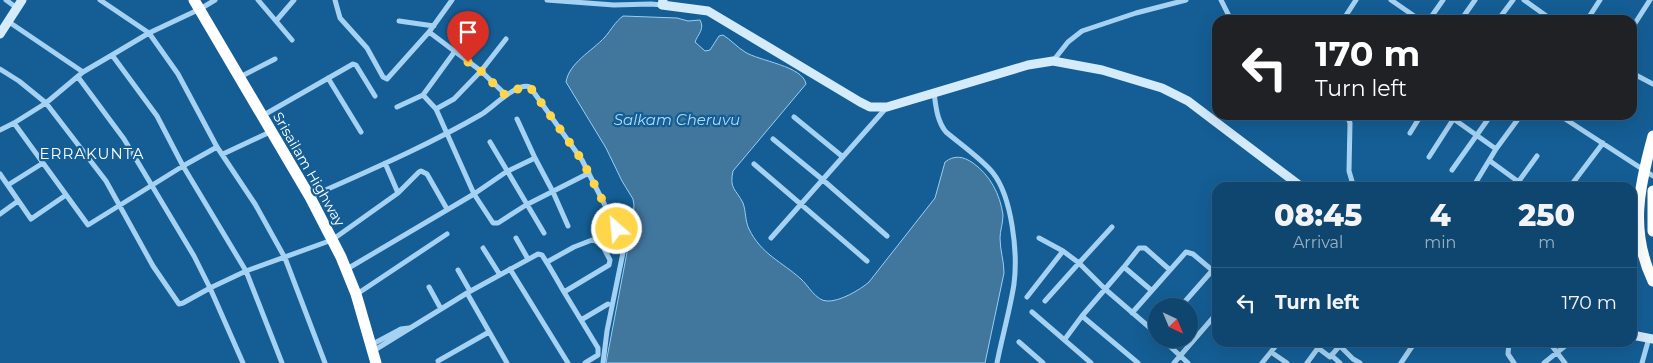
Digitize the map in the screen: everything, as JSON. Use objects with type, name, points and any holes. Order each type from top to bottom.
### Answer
[{"type":"highway","name":"Srisailam Highway","points":[[197,4],[270,132],[310,197],[347,269],[376,363]]},
{"type":"highway","points":[[1653,136],[1638,226],[1638,254],[1653,281]]},
{"type":"highway","points":[[1653,191],[1653,231]]},
{"type":"street","points":[[6,0],[17,8]]},
{"type":"street","points":[[0,34],[22,0]]},
{"type":"street","points":[[100,0],[149,33],[178,74],[218,147],[255,204],[285,258],[326,363]]},
{"type":"street","points":[[2,127],[14,123],[46,104],[83,72],[197,4],[215,0]]},
{"type":"street","points":[[258,0],[292,40]]},
{"type":"street","points":[[276,21],[294,0]]},
{"type":"street","points":[[335,0],[340,18],[367,48],[385,78],[390,77],[429,32],[452,0]]},
{"type":"street","points":[[547,0],[650,2],[708,11],[870,107],[887,107],[1028,65],[1053,61],[1102,70],[1162,88],[1188,102],[1212,120]]},
{"type":"street","points":[[1053,61],[1068,42],[1082,31],[1136,13],[1186,0]]},
{"type":"street","points":[[1221,0],[1228,15]]},
{"type":"street","points":[[1346,15],[1356,0]]},
{"type":"street","points":[[1391,0],[1412,15]]},
{"type":"street","points":[[1433,15],[1443,0]]},
{"type":"street","points":[[1464,15],[1475,0]]},
{"type":"street","points":[[1502,15],[1512,0]]},
{"type":"street","points":[[1524,0],[1545,15]]},
{"type":"street","points":[[1590,15],[1600,0]]},
{"type":"street","points":[[1637,21],[1652,0]]},
{"type":"street","points":[[399,21],[434,26]]},
{"type":"street","points":[[397,108],[423,95],[477,21]]},
{"type":"street","points":[[9,22],[83,72]]},
{"type":"street","points":[[429,32],[454,53],[481,71],[506,96]]},
{"type":"street","points":[[436,109],[454,99],[481,71],[506,39]]},
{"type":"street","points":[[112,55],[156,116],[183,166],[246,271],[282,363]]},
{"type":"street","points":[[240,77],[275,59]]},
{"type":"street","points":[[262,116],[351,64],[356,65],[375,96]]},
{"type":"street","points":[[0,69],[19,81],[46,104],[106,181],[153,266],[178,302],[183,303],[246,271],[332,240],[398,193],[415,174],[421,171],[428,177],[447,210]]},
{"type":"street","points":[[1637,76],[1653,84]]},
{"type":"street","points":[[78,77],[124,139],[194,256],[243,363]]},
{"type":"street","points":[[328,78],[361,132]]},
{"type":"street","points":[[310,197],[447,134],[485,112],[523,86],[530,87],[582,160],[617,229]]},
{"type":"street","points":[[934,93],[938,118],[942,127],[992,172],[1004,195],[1011,217],[1014,283],[997,363]]},
{"type":"street","points":[[423,95],[436,109],[474,194],[491,221],[495,223],[589,174]]},
{"type":"street","points":[[771,238],[887,107]]},
{"type":"street","points":[[794,117],[843,157]]},
{"type":"street","points":[[517,119],[568,226]]},
{"type":"street","points":[[1212,120],[1295,182]]},
{"type":"street","points":[[1349,120],[1349,170],[1352,182]]},
{"type":"street","points":[[1410,133],[1418,120]]},
{"type":"street","points":[[1429,157],[1453,120]]},
{"type":"street","points":[[1458,120],[1496,149]]},
{"type":"street","points":[[1452,170],[1487,120]]},
{"type":"street","points":[[1476,182],[1496,149],[1517,120]]},
{"type":"street","points":[[1566,120],[1648,173]]},
{"type":"street","points":[[14,123],[88,225],[183,166],[218,147]]},
{"type":"street","points":[[223,154],[270,132]]},
{"type":"street","points":[[773,139],[887,236]]},
{"type":"street","points":[[490,142],[544,234]]},
{"type":"street","points":[[1574,182],[1602,144]]},
{"type":"street","points":[[1490,161],[1518,182],[1537,156]]},
{"type":"street","points":[[347,269],[474,194],[506,172],[535,158]]},
{"type":"street","points":[[8,185],[43,163]]},
{"type":"street","points":[[385,163],[398,193]]},
{"type":"street","points":[[754,164],[867,261]]},
{"type":"street","points":[[0,174],[29,218],[33,219],[66,195]]},
{"type":"street","points":[[0,214],[18,201]]},
{"type":"street","points":[[1045,301],[1112,227]]},
{"type":"street","points":[[603,363],[607,331],[628,233]]},
{"type":"street","points":[[356,294],[447,234]]},
{"type":"street","points":[[516,238],[528,259]]},
{"type":"street","points":[[1039,238],[1063,251],[1079,263],[1105,289],[1148,326]]},
{"type":"street","points":[[547,262],[574,247],[592,240],[600,243],[608,255],[609,265],[564,292]]},
{"type":"street","points":[[1065,339],[1139,248],[1143,247],[1170,270]]},
{"type":"street","points":[[483,248],[500,275]]},
{"type":"street","points":[[1028,297],[1063,251]]},
{"type":"street","points":[[1132,313],[1186,252],[1193,254],[1212,270],[1188,298]]},
{"type":"street","points":[[372,348],[403,334],[409,328],[469,292],[540,254],[547,262],[599,352],[598,355],[585,363]]},
{"type":"street","points":[[1124,267],[1151,290]]},
{"type":"street","points":[[510,269],[568,363]]},
{"type":"street","points":[[458,270],[507,363]]},
{"type":"street","points":[[429,288],[441,309]]},
{"type":"street","points":[[581,320],[608,304]]},
{"type":"street","points":[[1032,312],[1090,362]]},
{"type":"street","points":[[1082,316],[1138,363]]},
{"type":"street","points":[[1174,363],[1212,319]]},
{"type":"street","points":[[438,361],[489,332]]},
{"type":"street","points":[[1637,336],[1651,339],[1642,363]]},
{"type":"street","points":[[1019,342],[1043,363]]},
{"type":"street","points":[[1262,363],[1275,347]]},
{"type":"street","points":[[1331,356],[1338,347]]},
{"type":"street","points":[[1343,347],[1353,359],[1360,363]]},
{"type":"street","points":[[1401,363],[1412,347]]},
{"type":"street","points":[[1509,347],[1508,354],[1514,363]]},
{"type":"street","points":[[1553,347],[1565,363]]},
{"type":"street","points":[[1544,363],[1564,347]]},
{"type":"street","points":[[1172,348],[1188,363]]},
{"type":"street","points":[[1307,363],[1318,348],[1328,357],[1331,356],[1340,363]]},
{"type":"street","points":[[1272,352],[1287,363]]},
{"type":"water","name":"Salkam Cheruvu","points":[[623,16],[677,18],[688,21],[700,20],[701,29],[695,42],[705,51],[710,50],[719,36],[723,35],[745,52],[789,68],[803,78],[806,84],[733,171],[732,182],[743,203],[747,223],[754,238],[772,257],[801,279],[816,296],[823,300],[832,301],[843,298],[869,282],[935,198],[945,162],[955,157],[962,158],[979,168],[993,186],[1003,215],[1000,238],[1004,273],[985,363],[606,363],[632,226],[634,205],[633,199],[606,148],[566,82],[576,63],[605,37],[615,23]]},
{"type":"district","name":"ERRAKUNTA","points":[[92,154]]},
{"type":"route","points":[[468,62],[481,71],[506,96],[523,86],[530,87],[586,166],[617,229]]}]
